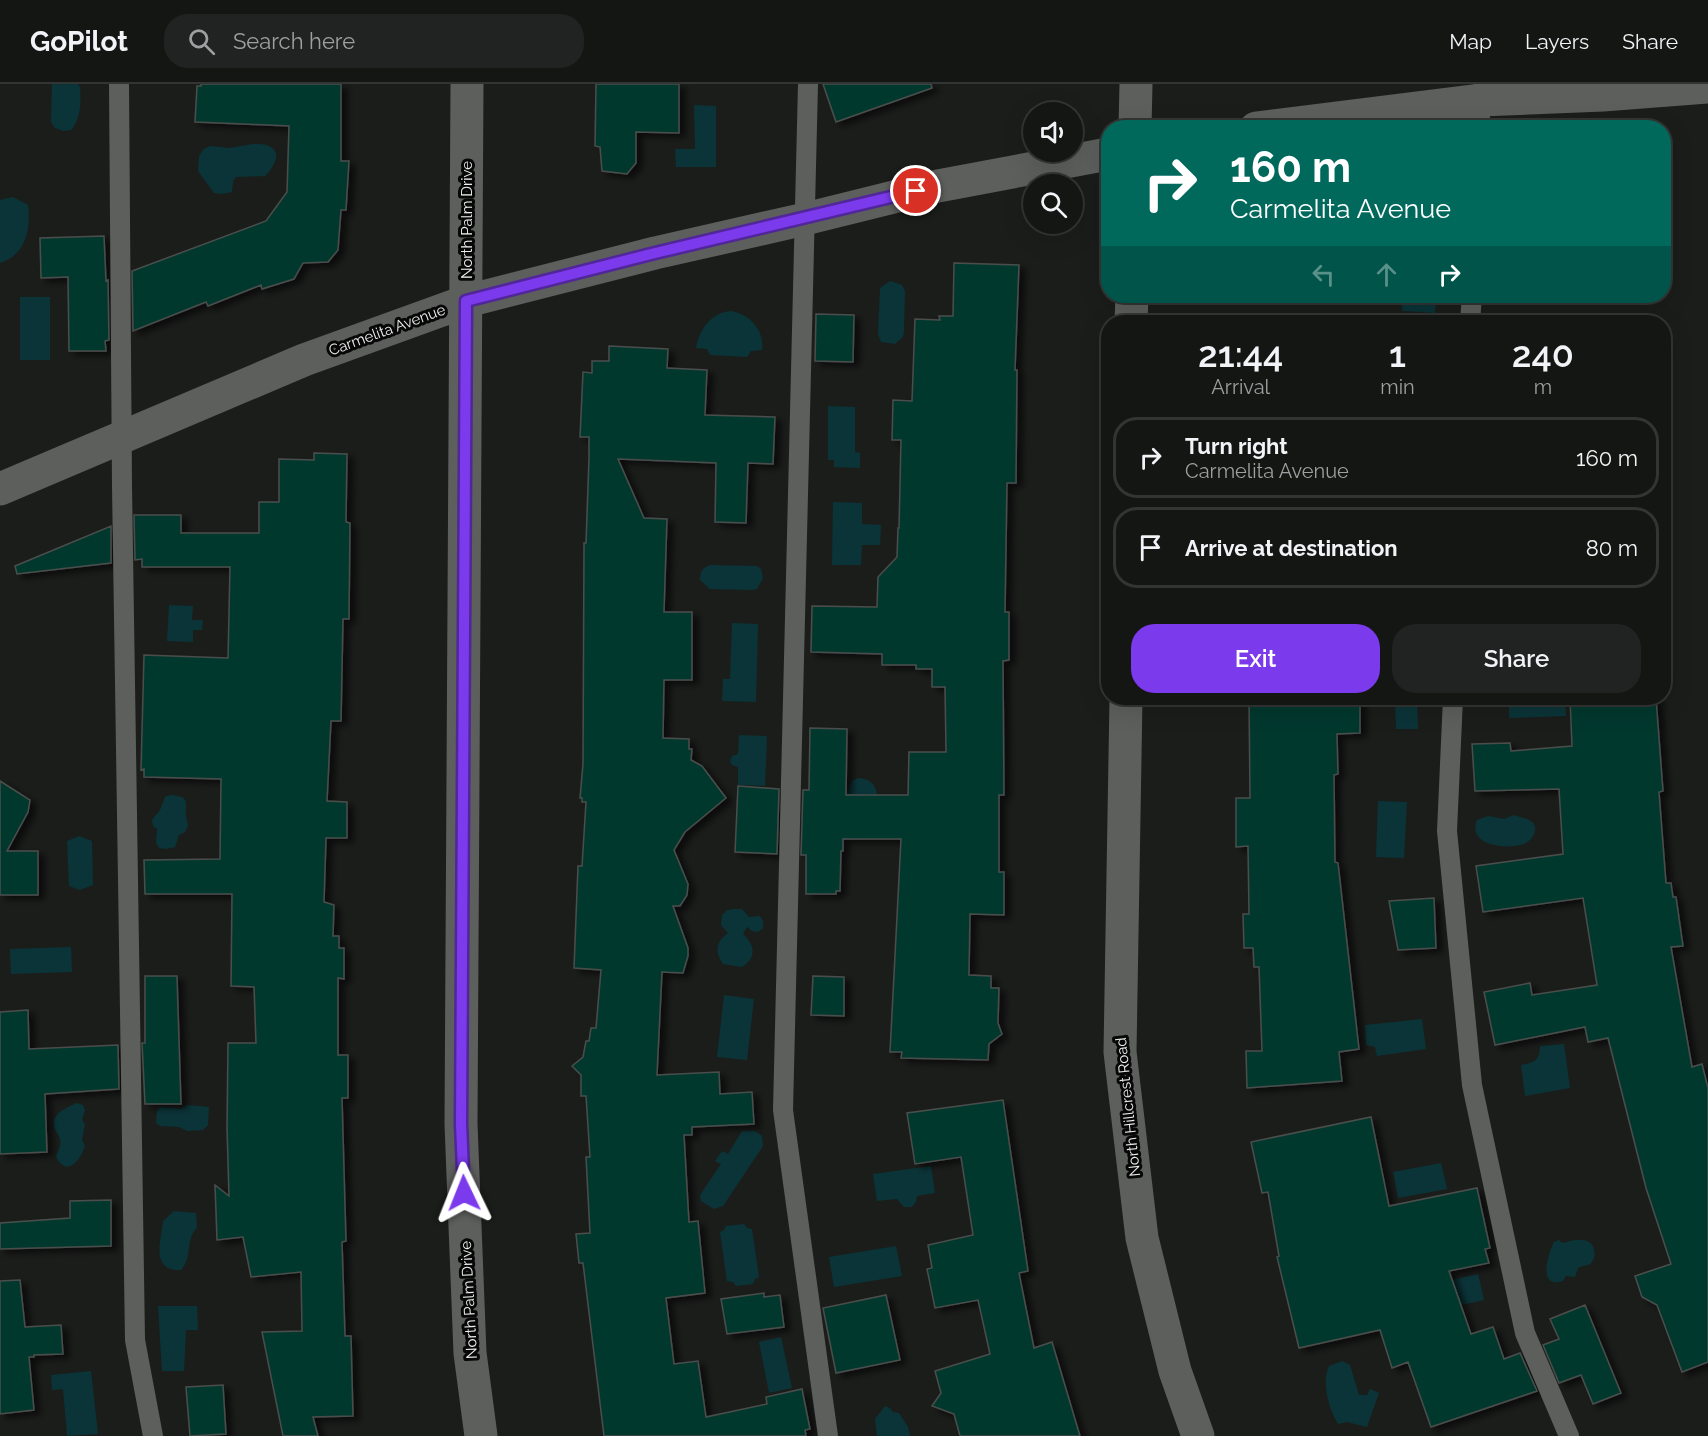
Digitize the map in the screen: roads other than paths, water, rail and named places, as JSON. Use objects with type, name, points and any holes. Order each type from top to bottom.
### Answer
[{"type":"street","name":"North Palm Drive","points":[[467,84],[461,1124],[470,1353],[481,1436]]},
{"type":"street","points":[[1135,120],[1136,84]]},
{"type":"street","points":[[1331,120],[1481,104],[1708,87]]},
{"type":"street","name":"Carmelita Avenue","points":[[0,489],[304,360],[466,301],[655,253],[938,186],[1101,155]]},
{"type":"street","name":"North Hillcrest Road","points":[[1126,705],[1120,1052],[1142,1238],[1175,1371],[1198,1436]]},
{"type":"lane","points":[[119,84],[135,1340],[153,1436]]},
{"type":"lane","points":[[808,84],[783,1110],[828,1436]]},
{"type":"lane","points":[[1454,705],[1448,831],[1472,1085],[1525,1333],[1569,1436]]},
{"type":"water","points":[[52,84],[78,84],[80,87],[79,116],[71,130],[63,131],[55,128],[51,122]]},
{"type":"water","points":[[694,105],[716,106],[716,167],[676,167],[675,149],[695,149]]},
{"type":"water","points":[[253,144],[267,145],[276,153],[275,161],[268,173],[265,176],[236,177],[233,181],[232,192],[214,193],[198,171],[199,156],[204,149],[210,146],[229,148]]},
{"type":"water","points":[[13,197],[28,205],[29,223],[25,240],[16,254],[0,263],[0,200]]},
{"type":"water","points":[[890,281],[902,285],[905,291],[903,337],[895,344],[881,342],[878,334],[880,288]]},
{"type":"water","points":[[20,297],[50,297],[50,360],[20,360]]},
{"type":"water","points":[[1403,303],[1436,303],[1435,313],[1402,311]]},
{"type":"water","points":[[731,311],[750,319],[754,324],[761,336],[762,350],[751,351],[747,357],[710,355],[707,349],[696,348],[707,323],[724,312]]},
{"type":"water","points":[[828,406],[855,407],[855,452],[860,453],[860,468],[834,467],[834,460],[828,460]]},
{"type":"water","points":[[833,502],[862,503],[862,524],[881,525],[880,545],[862,545],[861,565],[832,565]]},
{"type":"water","points":[[711,565],[757,566],[761,569],[763,578],[757,589],[710,589],[700,580],[702,570]]},
{"type":"water","points":[[169,605],[193,606],[192,620],[203,620],[202,630],[193,630],[193,642],[167,641]]},
{"type":"water","points":[[732,623],[758,624],[756,702],[722,701],[723,679],[730,679]]},
{"type":"water","points":[[1395,705],[1417,705],[1418,729],[1396,729]]},
{"type":"water","points":[[1509,705],[1565,705],[1566,716],[1509,718]]},
{"type":"water","points":[[739,735],[767,736],[765,786],[738,785],[738,767],[732,765],[730,761],[732,756],[738,754]]},
{"type":"water","points":[[858,778],[871,782],[874,786],[877,796],[877,815],[846,796],[852,781]]},
{"type":"water","points":[[171,795],[182,797],[186,801],[188,826],[185,832],[179,835],[175,847],[159,848],[156,843],[157,829],[153,826],[152,820],[160,810],[165,797]]},
{"type":"water","points":[[1378,801],[1407,802],[1404,858],[1376,857]]},
{"type":"water","points":[[1514,815],[1534,825],[1535,831],[1532,838],[1524,844],[1499,846],[1483,841],[1478,836],[1475,829],[1477,820],[1488,816],[1504,819]]},
{"type":"water","points":[[79,836],[92,841],[93,885],[80,890],[69,886],[67,841]]},
{"type":"water","points":[[742,909],[749,917],[760,916],[763,921],[763,928],[758,932],[747,927],[743,934],[750,942],[753,951],[750,959],[742,967],[723,964],[717,951],[719,943],[728,933],[721,925],[722,915],[727,910]]},
{"type":"water","points":[[71,947],[72,972],[11,974],[10,949]]},
{"type":"water","points":[[724,995],[754,999],[747,1060],[717,1057]]},
{"type":"water","points":[[1422,1019],[1426,1049],[1377,1056],[1375,1047],[1366,1045],[1365,1025]]},
{"type":"water","points":[[1564,1044],[1570,1088],[1525,1096],[1521,1065],[1535,1060],[1539,1055],[1540,1046]]},
{"type":"water","points":[[77,1103],[83,1105],[85,1110],[82,1120],[85,1124],[82,1140],[85,1146],[73,1165],[65,1166],[56,1157],[60,1141],[54,1121],[61,1111]]},
{"type":"water","points":[[187,1105],[209,1107],[208,1125],[203,1130],[187,1131],[179,1127],[160,1126],[156,1123],[157,1111],[160,1107],[181,1109]]},
{"type":"water","points":[[742,1131],[755,1131],[762,1136],[763,1146],[723,1206],[714,1209],[701,1201],[700,1195],[721,1164],[715,1161],[722,1151],[728,1154]]},
{"type":"water","points":[[1441,1163],[1447,1189],[1398,1198],[1393,1172]]},
{"type":"water","points":[[931,1166],[935,1193],[917,1196],[912,1207],[904,1207],[897,1199],[877,1201],[873,1174]]},
{"type":"water","points":[[174,1211],[196,1213],[197,1228],[191,1237],[187,1260],[181,1270],[165,1266],[160,1254],[163,1221]]},
{"type":"water","points":[[744,1224],[747,1228],[752,1229],[759,1277],[753,1284],[736,1286],[733,1282],[727,1281],[720,1232],[726,1226]]},
{"type":"water","points":[[1559,1240],[1562,1243],[1587,1241],[1593,1246],[1594,1257],[1591,1263],[1578,1268],[1575,1277],[1566,1276],[1563,1281],[1555,1282],[1550,1280],[1546,1269],[1554,1242]]},
{"type":"water","points":[[896,1246],[902,1276],[834,1287],[829,1257]]},
{"type":"water","points":[[1478,1274],[1484,1300],[1430,1312],[1424,1286]]},
{"type":"water","points":[[158,1306],[197,1306],[198,1330],[186,1330],[184,1371],[162,1371]]},
{"type":"water","points":[[781,1337],[792,1388],[769,1393],[759,1342]]},
{"type":"water","points":[[1342,1361],[1350,1365],[1359,1395],[1367,1395],[1370,1389],[1379,1393],[1367,1427],[1347,1422],[1338,1424],[1332,1411],[1327,1395],[1327,1372],[1329,1366]]},
{"type":"water","points":[[91,1371],[98,1434],[67,1436],[63,1389],[52,1390],[51,1375]]},
{"type":"water","points":[[885,1406],[899,1413],[908,1427],[910,1436],[877,1436],[875,1419]]}]
